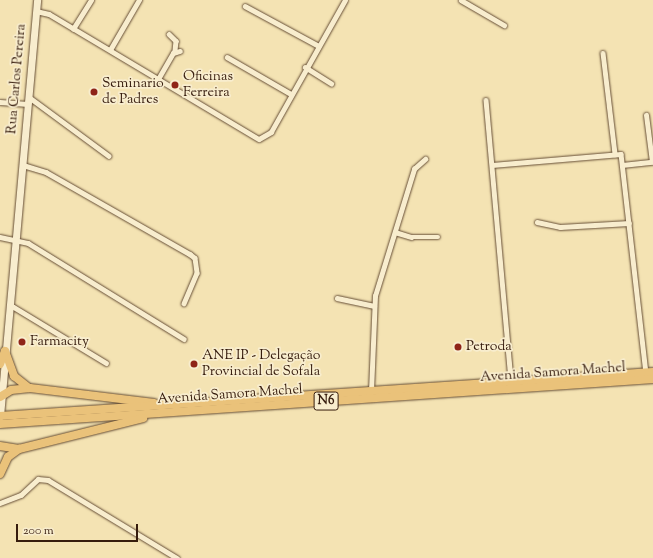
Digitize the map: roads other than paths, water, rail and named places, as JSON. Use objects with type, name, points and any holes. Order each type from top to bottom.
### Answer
[{"type":"highway","points":[[0,364],[5,350]]},
{"type":"highway","points":[[5,350],[14,376],[30,388]]},
{"type":"highway","name":"Avenida Samora Machel","points":[[0,416],[649,372]]},
{"type":"highway","name":"Avenida Samora Machel","points":[[0,424],[653,379]]},
{"type":"highway","points":[[1,398],[11,390],[30,388],[162,405]]},
{"type":"highway","points":[[0,474],[8,457],[19,449],[156,414]]},
{"type":"highway","points":[[0,446],[19,449]]},
{"type":"main road","name":"Rua Carlos Pereira","points":[[0,416],[5,350],[12,306],[16,239],[37,0]]},
{"type":"street","points":[[73,29],[90,0]]},
{"type":"street","points":[[110,50],[138,0]]},
{"type":"street","points":[[36,11],[49,14],[259,139],[271,132],[317,45],[345,0]]},
{"type":"street","points":[[461,0],[504,25]]},
{"type":"street","points":[[245,6],[317,45]]},
{"type":"street","points":[[158,79],[177,51],[176,41],[169,34]]},
{"type":"street","points":[[604,53],[615,154]]},
{"type":"street","points":[[227,57],[291,94]]},
{"type":"street","points":[[305,67],[331,83]]},
{"type":"street","points":[[486,100],[511,381]]},
{"type":"street","points":[[0,102],[28,101],[109,156]]},
{"type":"street","points":[[622,165],[652,162],[646,115]]},
{"type":"street","points":[[492,165],[621,154],[628,223],[649,372]]},
{"type":"street","points":[[371,391],[374,306],[414,169],[424,159]]},
{"type":"street","points":[[23,165],[46,172],[195,258],[197,273],[184,304]]},
{"type":"street","points":[[537,222],[560,227],[628,223]]},
{"type":"street","points":[[395,232],[411,237],[438,237]]},
{"type":"street","points":[[0,237],[16,239],[184,339]]},
{"type":"street","points":[[337,298],[374,306]]},
{"type":"street","points":[[12,306],[106,363]]},
{"type":"street","points":[[0,503],[21,494],[38,478],[48,480],[178,558]]},
{"type":"place","name":"Oficinas Ferreira","points":[[175,85]]},
{"type":"place","name":"Seminario de Padres","points":[[94,92]]},
{"type":"place","name":"Farmacity","points":[[22,342]]},
{"type":"place","name":"Petroda","points":[[458,347]]},
{"type":"place","name":"ANE IP - Delegação Provincial de Sofala","points":[[194,364]]}]
